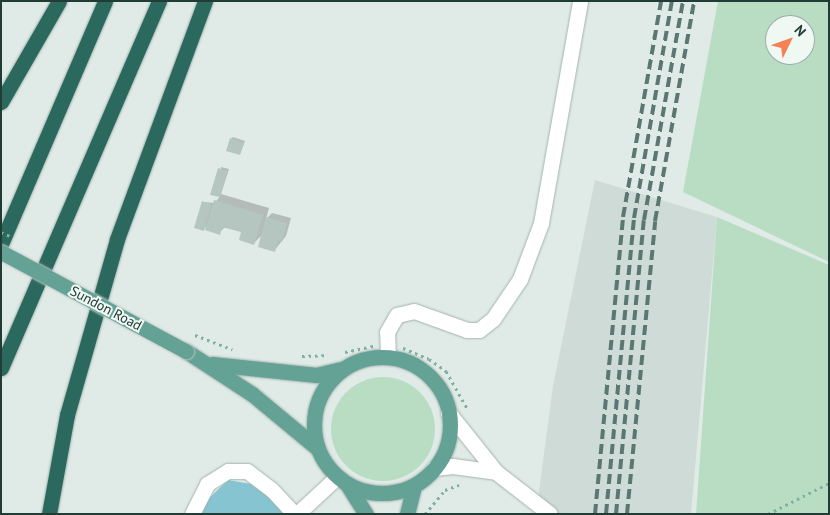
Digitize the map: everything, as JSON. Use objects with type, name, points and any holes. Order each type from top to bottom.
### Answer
[{"type":"highway","points":[[1,102],[59,1]]},
{"type":"highway","points":[[1,244],[105,1]]},
{"type":"highway","points":[[1,368],[159,1]]},
{"type":"highway","points":[[49,514],[67,415],[117,238],[205,1]]},
{"type":"main road","name":"Sundon Road","points":[[1,252],[210,364],[286,419],[317,448]]},
{"type":"main road","points":[[342,481],[369,492],[385,493],[414,486],[434,468],[448,443],[448,412],[439,389],[428,376],[388,350],[344,368],[329,382],[317,402],[313,425],[317,448],[366,514]]},
{"type":"main road","name":"Sundon Road","points":[[210,364],[316,375],[344,368]]},
{"type":"main road","points":[[407,514],[414,486]]},
{"type":"street","points":[[388,350],[387,332],[393,321],[403,312],[426,314],[467,330],[486,327],[520,279],[541,223],[580,1]]},
{"type":"street","points":[[448,412],[496,472],[550,514]]},
{"type":"street","points":[[434,468],[453,466],[496,472]]},
{"type":"street","points":[[192,514],[207,484],[228,471],[247,471],[272,490],[296,514],[342,481]]},
{"type":"path","points":[[195,335],[240,351]]},
{"type":"path","points":[[340,353],[388,350],[429,359],[446,371],[471,417]]},
{"type":"path","points":[[296,356],[332,354]]},
{"type":"path","points":[[768,514],[829,483]]},
{"type":"path","points":[[425,514],[434,500],[456,485]]},
{"type":"shaded area","points":[[595,180],[717,217],[691,514],[536,514],[553,386]]},
{"type":"green space","points":[[718,1],[829,1],[829,262],[683,192]]},
{"type":"green space","points":[[717,217],[829,265],[829,514],[696,514]]},
{"type":"green space","points":[[383,377],[403,381],[420,392],[431,409],[435,429],[431,449],[420,466],[403,477],[383,481],[363,477],[346,466],[335,449],[331,429],[335,409],[346,392],[363,381]]},
{"type":"water","points":[[228,480],[251,484],[275,502],[283,514],[199,514],[201,506]]},
{"type":"building","points":[[230,138],[244,143],[240,155],[226,151]]},
{"type":"building","points":[[218,168],[227,171],[220,197],[210,195]]},
{"type":"building","points":[[214,200],[263,215],[254,245],[239,240],[241,232],[222,227],[220,235],[205,230]]},
{"type":"building","points":[[202,201],[211,204],[204,231],[194,228]]},
{"type":"building","points":[[266,217],[287,223],[282,242],[278,240],[275,252],[258,247]]},
{"type":"railway","points":[[595,514],[623,217],[661,1]]},
{"type":"railway","points":[[606,514],[634,218],[672,1]]},
{"type":"railway","points":[[616,514],[644,220],[683,1]]},
{"type":"railway","points":[[627,514],[655,221],[694,1]]}]
